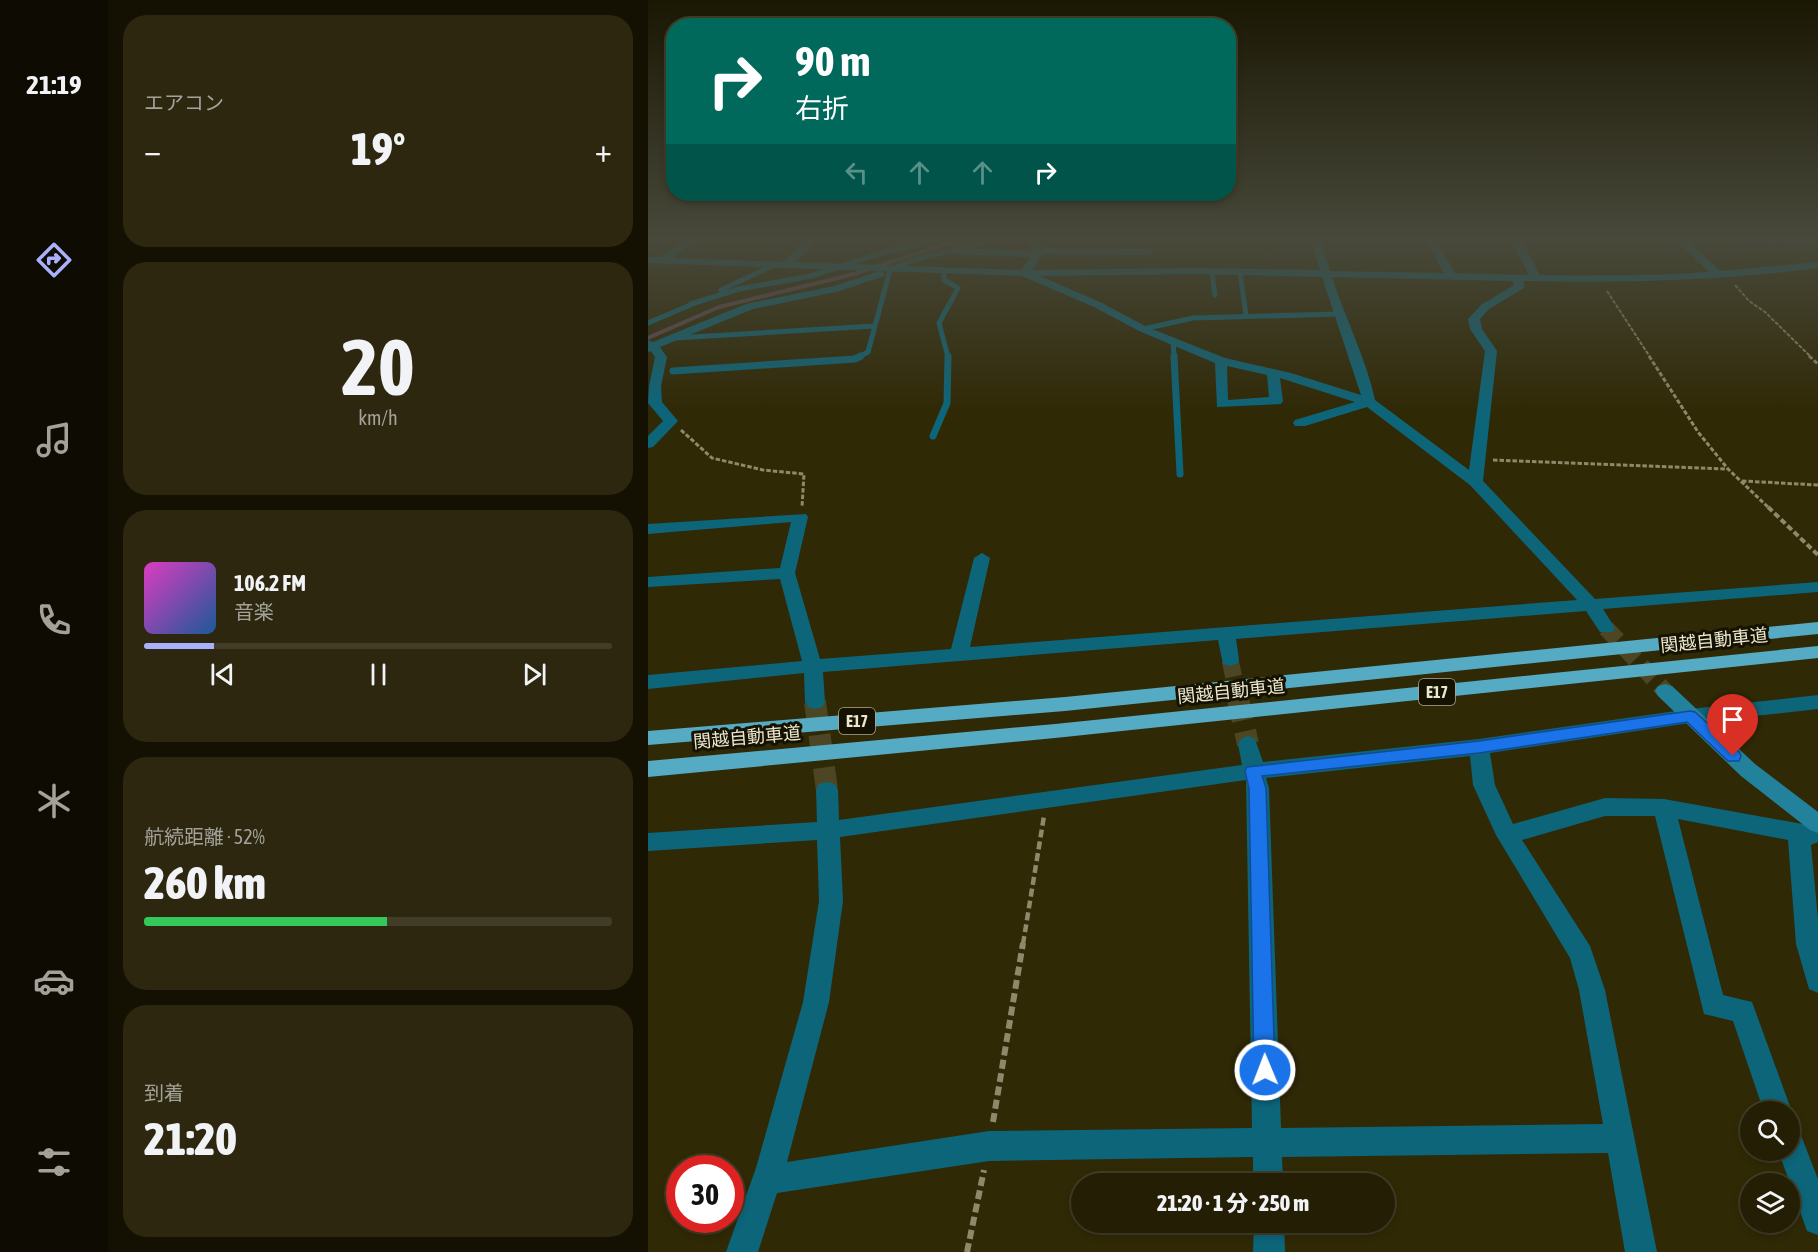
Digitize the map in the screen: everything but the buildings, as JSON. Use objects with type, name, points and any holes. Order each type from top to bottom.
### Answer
[{"type":"highway","name":"関越自動車道","points":[[648,738],[1065,704],[1818,628]]},
{"type":"highway","name":"関越自動車道","points":[[648,769],[1055,731],[1818,652]]},
{"type":"street","points":[[648,444],[671,422],[655,403],[655,386],[661,357],[650,346],[758,304],[803,295]]},
{"type":"street","points":[[1074,295],[1143,329],[1221,362],[1273,373],[1370,402],[1475,482],[1592,606],[1606,628]]},
{"type":"street","points":[[1333,295],[1370,402]]},
{"type":"street","points":[[1475,482],[1491,351],[1476,329],[1474,319],[1485,307],[1504,295]]},
{"type":"street","points":[[1221,362],[1222,404],[1276,401],[1273,373]]},
{"type":"street","points":[[1300,423],[1370,402]]},
{"type":"street","points":[[648,529],[800,517],[787,573],[813,666],[815,702]]},
{"type":"street","points":[[959,655],[982,558]]},
{"type":"street","points":[[648,582],[787,573]]},
{"type":"street","points":[[648,682],[813,666],[1818,587]]},
{"type":"street","points":[[1226,633],[1230,660]]},
{"type":"street","points":[[1665,692],[1816,830]]},
{"type":"street","points":[[648,842],[828,830],[1253,771],[1479,747],[1690,716],[1818,702]]},
{"type":"street","points":[[1248,744],[1258,788],[1267,1173]]},
{"type":"street","points":[[1479,747],[1484,785],[1506,835],[1581,954],[1592,990],[1641,1252]]},
{"type":"street","points":[[742,1252],[767,1180],[816,1002],[831,901],[827,790]]},
{"type":"street","points":[[1506,835],[1605,807],[1664,808],[1816,830]]},
{"type":"street","points":[[1664,808],[1713,1005],[1743,1011],[1774,1101]]},
{"type":"street","points":[[1816,830],[1800,841],[1802,892],[1808,944],[1818,981]]},
{"type":"street","points":[[767,1180],[989,1146],[1619,1138]]},
{"type":"street","points":[[1797,1161],[1818,1220]]},
{"type":"street","points":[[1269,1233],[1269,1252]]},
{"type":"lane","points":[[648,323],[709,295]]},
{"type":"lane","points":[[691,304],[721,295]]},
{"type":"lane","points":[[673,371],[855,359],[868,352],[883,295]]},
{"type":"lane","points":[[933,436],[947,403],[949,361],[939,323],[954,295]]},
{"type":"lane","points":[[1243,295],[1246,315]]},
{"type":"lane","points":[[1143,329],[1193,318],[1338,314]]},
{"type":"lane","points":[[675,338],[874,326]]},
{"type":"lane","points":[[1173,341],[1180,474]]},
{"type":"path","points":[[1609,295],[1698,432],[1728,469],[1818,555]]},
{"type":"path","points":[[1743,295],[1765,312],[1818,363]]},
{"type":"path","points":[[671,422],[712,458],[763,470],[804,474],[800,517]]},
{"type":"path","points":[[1477,459],[1728,469]]},
{"type":"path","points":[[1741,482],[1818,485]]},
{"type":"path","points":[[967,1252],[989,1146],[1046,800]]},
{"type":"waterway","points":[[648,338],[719,307],[766,295]]},
{"type":"tunnel","points":[[1606,628],[1665,691]]},
{"type":"tunnel","points":[[1230,660],[1239,701]]},
{"type":"tunnel","points":[[1238,699],[1248,744]]},
{"type":"tunnel","points":[[815,702],[827,790]]},
{"type":"route","points":[[1265,1070],[1258,788],[1253,771],[1479,747],[1690,716],[1733,756]]}]
